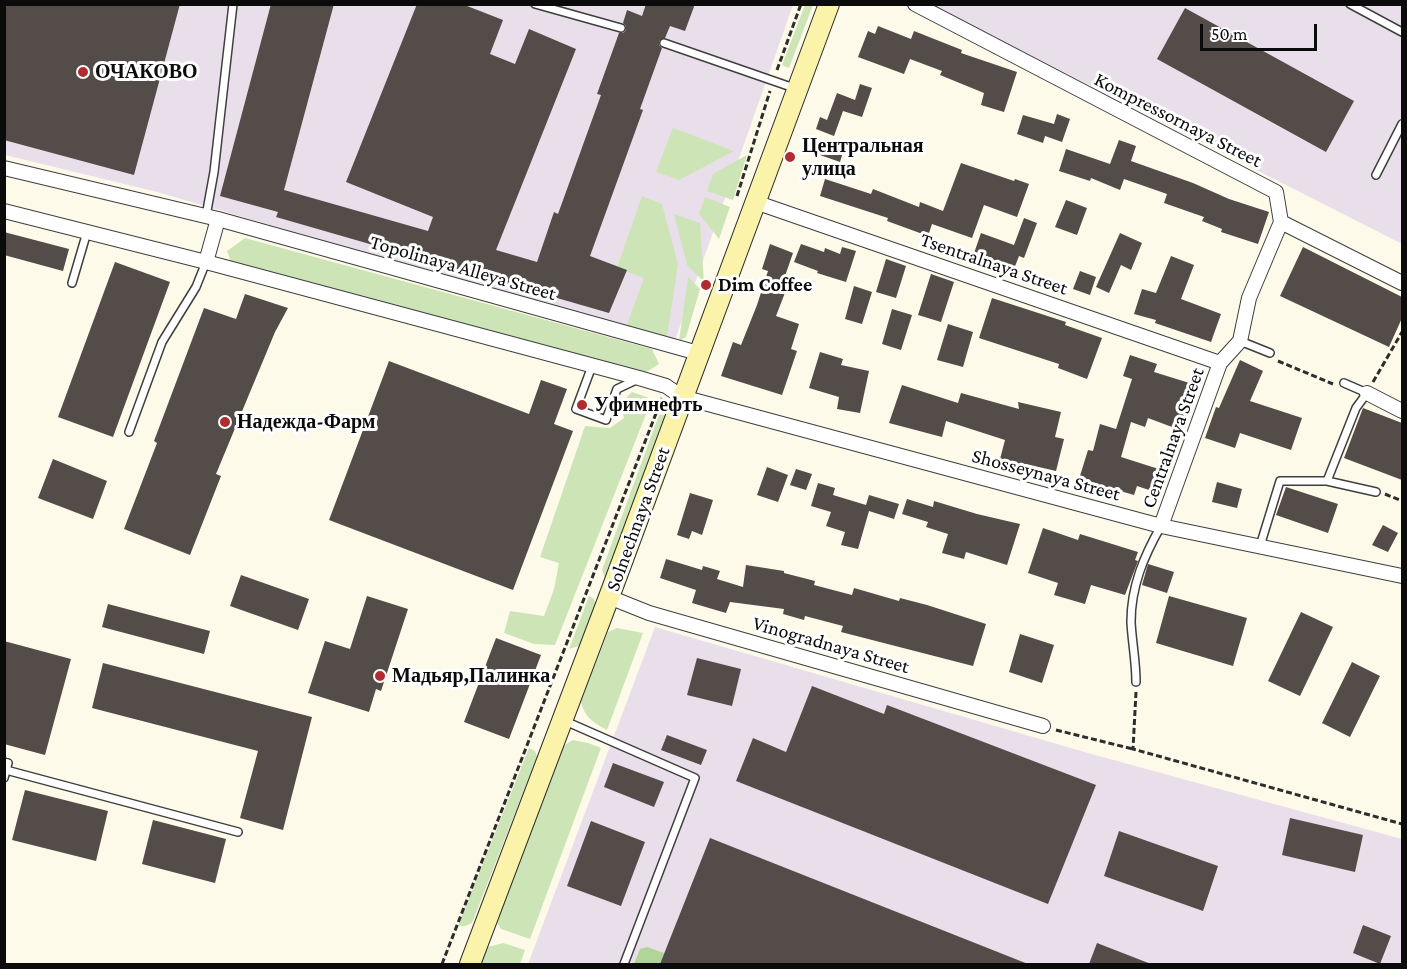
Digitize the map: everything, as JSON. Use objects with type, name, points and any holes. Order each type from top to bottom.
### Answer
[{"type":"main road","name":"Solnechnaya Street","points":[[470,964],[609,597],[674,392],[698,353],[829,4]]},
{"type":"street","name":"Kompressornaya Street","points":[[915,4],[1276,192],[1281,222]]},
{"type":"street","name":"Topolinaya Alleya Street","points":[[4,168],[212,218],[698,353]]},
{"type":"street","name":"Tsentralnaya Street","points":[[755,202],[1220,363]]},
{"type":"street","points":[[4,211],[206,262],[639,378],[674,392]]},
{"type":"street","points":[[206,262],[212,218]]},
{"type":"street","points":[[1220,363],[1240,341],[1249,298],[1281,222],[1402,283]]},
{"type":"street","name":"Centralnaya Street","points":[[1161,526],[1220,363]]},
{"type":"street","name":"Shosseynaya Street","points":[[674,392],[1161,526],[1402,576]]},
{"type":"street","points":[[1367,393],[1402,411]]},
{"type":"street","name":"Vinogradnaya Street","points":[[609,597],[649,613],[1042,726]]},
{"type":"lane","points":[[212,218],[214,172],[233,4]]},
{"type":"lane","points":[[535,4],[621,28]]},
{"type":"lane","points":[[1350,4],[1402,32]]},
{"type":"lane","points":[[664,43],[797,89]]},
{"type":"lane","points":[[1376,175],[1402,124]]},
{"type":"lane","points":[[72,283],[87,232]]},
{"type":"lane","points":[[129,432],[162,342],[196,287],[206,262]]},
{"type":"lane","points":[[1240,341],[1270,353]]},
{"type":"lane","points":[[592,366],[576,409],[606,420],[617,389],[639,378]]},
{"type":"lane","points":[[1327,481],[1356,408],[1367,393],[1344,382]]},
{"type":"lane","points":[[1260,546],[1280,481],[1327,481],[1376,492]]},
{"type":"lane","points":[[1136,682],[1136,656],[1131,622],[1134,590],[1146,553],[1161,526]]},
{"type":"lane","points":[[562,720],[695,778],[624,964]]},
{"type":"lane","points":[[4,762],[8,763],[5,774],[238,832]]},
{"type":"path","points":[[735,206],[773,81],[801,4]]},
{"type":"path","points":[[1367,393],[1402,332]]},
{"type":"path","points":[[1270,353],[1276,360],[1333,384],[1344,382]]},
{"type":"path","points":[[442,964],[674,392]]},
{"type":"path","points":[[1376,492],[1402,501]]},
{"type":"path","points":[[1133,749],[1136,682]]},
{"type":"path","points":[[1042,726],[1402,824]]},
{"type":"shaded area","points":[[5,5],[793,5],[674,343],[157,192],[5,155]]},
{"type":"shaded area","points":[[932,5],[1402,5],[1402,244]]},
{"type":"shaded area","points":[[655,627],[1088,753],[1402,839],[1402,964],[528,964]]},
{"type":"green space","points":[[805,5],[813,5],[789,68],[782,65]]},
{"type":"green space","points":[[673,128],[734,151],[679,180],[656,172]]},
{"type":"green space","points":[[747,155],[733,200],[707,191],[713,174]]},
{"type":"green space","points":[[642,196],[662,204],[678,264],[667,337],[660,339],[627,325],[644,278],[617,268]]},
{"type":"green space","points":[[705,197],[730,207],[719,239],[699,214]]},
{"type":"green space","points":[[674,214],[700,223],[704,282],[687,265]]},
{"type":"green space","points":[[245,238],[652,349],[659,364],[645,373],[231,262],[227,251]]},
{"type":"green space","points":[[688,277],[700,289],[686,337],[679,341]]},
{"type":"green space","points":[[632,392],[652,399],[555,645],[534,644],[504,633],[510,611],[544,616],[554,589],[559,563],[540,557],[585,426],[610,428],[624,418],[621,403]]},
{"type":"green space","points":[[659,415],[665,415],[667,421],[610,575],[605,578],[602,570]]},
{"type":"green space","points":[[589,596],[594,599],[596,607],[584,642],[569,649]]},
{"type":"green space","points":[[617,628],[643,633],[607,730],[590,719],[581,702],[608,632]]},
{"type":"green space","points":[[573,740],[601,748],[530,939],[501,929],[496,921],[563,746]]},
{"type":"green space","points":[[529,748],[535,751],[537,757],[472,923],[458,926]]},
{"type":"green space","points":[[503,943],[525,950],[520,964],[481,964],[488,947]]},
{"type":"green space","points":[[647,947],[664,953],[660,964],[634,964],[640,949]]},
{"type":"building","name":"ОЧАКОВО","points":[[4,4],[180,4],[134,175],[4,140]]},
{"type":"building","points":[[271,4],[334,4],[284,190],[428,231],[433,217],[346,182],[417,4],[462,4],[503,20],[490,54],[515,64],[529,29],[576,49],[496,250],[537,262],[554,212],[558,214],[601,95],[597,94],[619,33],[626,30],[623,23],[627,10],[642,16],[646,4],[695,4],[685,31],[670,26],[665,38],[659,41],[662,48],[640,109],[643,110],[590,256],[627,270],[609,313],[276,217],[278,212],[220,196]]},
{"type":"building","points":[[1185,8],[1354,101],[1326,152],[1157,59]]},
{"type":"building","points":[[878,26],[911,39],[914,31],[962,50],[961,53],[1017,72],[1004,112],[981,105],[984,93],[940,75],[942,71],[910,59],[904,74],[858,57],[868,31],[875,34]]},
{"type":"building","points":[[860,84],[872,88],[862,117],[843,111],[834,136],[816,129],[820,117],[827,120],[837,93],[855,100]]},
{"type":"building","points":[[1057,114],[1070,119],[1062,142],[1045,136],[1043,143],[1017,134],[1023,115],[1054,124]]},
{"type":"building","points":[[1119,140],[1136,146],[1131,161],[1269,212],[1258,244],[1221,232],[1222,229],[1202,221],[1204,217],[1164,203],[1167,194],[1124,179],[1120,190],[1091,178],[1090,181],[1059,171],[1066,149],[1110,164]]},
{"type":"building","points":[[825,143],[844,149],[840,162],[820,155]]},
{"type":"building","points":[[961,163],[1029,184],[1017,217],[984,205],[972,238],[932,224],[928,236],[887,221],[888,218],[820,196],[825,179],[871,194],[873,189],[919,207],[920,202],[943,211]]},
{"type":"building","points":[[1066,200],[1087,208],[1077,235],[1055,227]]},
{"type":"building","points":[[1024,218],[1037,223],[1024,258],[1019,256],[1014,269],[994,262],[992,266],[972,259],[981,233],[1014,245]]},
{"type":"building","points":[[4,232],[69,249],[63,271],[4,255]]},
{"type":"building","points":[[1120,233],[1142,243],[1131,270],[1121,265],[1109,293],[1096,287]]},
{"type":"building","points":[[770,244],[793,253],[785,276],[788,285],[776,316],[799,324],[791,349],[797,351],[782,395],[721,376],[733,342],[741,345],[757,305],[768,271],[762,269]]},
{"type":"building","points":[[801,244],[824,252],[825,248],[840,254],[842,247],[856,251],[846,282],[817,273],[818,271],[794,262]]},
{"type":"building","points":[[1303,247],[1402,297],[1402,318],[1389,347],[1280,296]]},
{"type":"building","points":[[1171,256],[1194,265],[1181,299],[1221,314],[1211,342],[1155,323],[1156,320],[1134,314],[1142,289],[1156,293]]},
{"type":"building","points":[[886,259],[906,266],[896,298],[876,292]]},
{"type":"building","points":[[115,262],[170,282],[113,437],[58,417]]},
{"type":"building","points":[[1080,271],[1096,277],[1090,295],[1073,289]]},
{"type":"building","points":[[931,274],[954,282],[941,322],[918,315]]},
{"type":"building","points":[[854,286],[872,292],[862,324],[845,319]]},
{"type":"building","points":[[245,294],[288,308],[275,332],[216,474],[221,476],[190,555],[124,529],[204,308],[236,319]]},
{"type":"building","points":[[992,298],[1066,322],[1065,325],[1102,338],[1087,379],[1058,368],[1059,364],[979,338]]},
{"type":"building","points":[[892,309],[912,315],[901,350],[882,344]]},
{"type":"building","points":[[948,324],[973,332],[963,367],[937,360]]},
{"type":"building","points":[[820,352],[843,359],[841,365],[869,371],[860,413],[837,409],[839,397],[809,388]]},
{"type":"building","points":[[1130,355],[1157,364],[1154,372],[1199,386],[1193,403],[1190,402],[1180,430],[1148,418],[1145,427],[1131,422],[1121,457],[1168,472],[1161,494],[1137,486],[1134,495],[1079,479],[1088,450],[1093,451],[1100,424],[1116,429],[1132,379],[1123,376]]},
{"type":"building","points":[[1240,360],[1263,371],[1250,401],[1302,418],[1291,450],[1240,433],[1235,448],[1205,438],[1216,407],[1219,408]]},
{"type":"building","points":[[389,361],[529,414],[541,380],[567,389],[554,424],[573,431],[513,590],[329,520]]},
{"type":"building","points":[[902,385],[958,403],[961,393],[1019,409],[1018,402],[1061,412],[1055,437],[1064,439],[1056,471],[1000,459],[1005,440],[946,421],[942,437],[889,423]]},
{"type":"building","points":[[1363,408],[1402,423],[1402,480],[1344,458]]},
{"type":"building","points":[[53,459],[107,481],[93,519],[38,498]]},
{"type":"building","points":[[767,467],[788,475],[778,502],[757,495]]},
{"type":"building","points":[[796,469],[812,474],[806,490],[790,485]]},
{"type":"building","points":[[1217,482],[1242,489],[1237,508],[1212,502]]},
{"type":"building","points":[[818,483],[835,488],[833,495],[866,505],[869,495],[899,504],[894,519],[869,511],[858,549],[841,545],[845,532],[826,526],[831,512],[811,506]]},
{"type":"building","points":[[1286,487],[1338,504],[1328,533],[1276,515]]},
{"type":"building","points":[[690,493],[713,500],[702,535],[692,531],[689,539],[677,535]]},
{"type":"building","points":[[907,499],[933,507],[934,501],[1020,524],[1007,565],[966,552],[964,559],[942,553],[948,534],[926,527],[928,522],[902,514]]},
{"type":"building","points":[[1383,525],[1398,533],[1388,552],[1372,545]]},
{"type":"building","points":[[1043,528],[1078,540],[1080,534],[1138,552],[1135,560],[1138,561],[1125,595],[1091,585],[1085,604],[1054,595],[1058,583],[1028,573]]},
{"type":"building","points":[[666,559],[702,570],[703,566],[720,571],[717,579],[743,587],[746,565],[784,571],[784,573],[815,581],[814,585],[852,595],[854,588],[899,601],[900,598],[986,624],[973,666],[841,632],[843,626],[805,616],[804,620],[783,614],[784,609],[730,602],[726,613],[692,603],[696,590],[660,578]]},
{"type":"building","points":[[1148,564],[1174,572],[1167,593],[1142,585]]},
{"type":"building","points":[[241,575],[309,599],[298,630],[230,606]]},
{"type":"building","points":[[367,596],[408,609],[381,691],[376,689],[369,712],[308,693],[325,641],[350,649]]},
{"type":"building","points":[[1169,596],[1247,618],[1233,666],[1156,643]]},
{"type":"building","points":[[108,604],[210,631],[204,654],[102,627]]},
{"type":"building","points":[[1301,612],[1333,627],[1300,696],[1268,681]]},
{"type":"building","points":[[1020,634],[1054,645],[1042,683],[1009,672]]},
{"type":"building","points":[[496,638],[541,655],[509,739],[464,722]]},
{"type":"building","points":[[4,641],[71,659],[45,755],[4,744]]},
{"type":"building","points":[[697,658],[741,669],[732,706],[687,695]]},
{"type":"building","points":[[1352,662],[1380,676],[1350,737],[1322,723]]},
{"type":"building","points":[[103,663],[312,717],[283,830],[240,818],[258,751],[92,708]]},
{"type":"building","points":[[812,686],[884,714],[887,705],[1096,785],[1048,904],[736,781],[753,738],[786,752]]},
{"type":"building","points":[[667,735],[707,750],[701,765],[661,750]]},
{"type":"building","points":[[613,763],[664,782],[654,807],[604,787]]},
{"type":"building","points":[[25,790],[108,811],[96,861],[12,840]]},
{"type":"building","points":[[1290,818],[1363,835],[1355,872],[1282,855]]},
{"type":"building","points":[[153,820],[226,839],[215,883],[142,864]]},
{"type":"building","points":[[591,821],[645,842],[621,906],[567,886]]},
{"type":"building","points":[[1119,831],[1218,866],[1203,911],[1104,876]]},
{"type":"building","points":[[710,838],[1028,964],[660,964]]},
{"type":"building","points":[[1363,925],[1391,936],[1380,964],[1353,953]]},
{"type":"building","points":[[1097,943],[1151,964],[1089,964]]},
{"type":"place","name":"ОЧАКОВО","points":[[83,72]]},
{"type":"place","name":"Центральная улица","points":[[790,157]]},
{"type":"place","name":"Dim Coffee","points":[[706,285]]},
{"type":"place","name":"Уфимнефть","points":[[582,405]]},
{"type":"place","name":"Надежда-Фарм","points":[[225,422]]},
{"type":"place","name":"Мадьяр,Палинка","points":[[380,676]]}]
